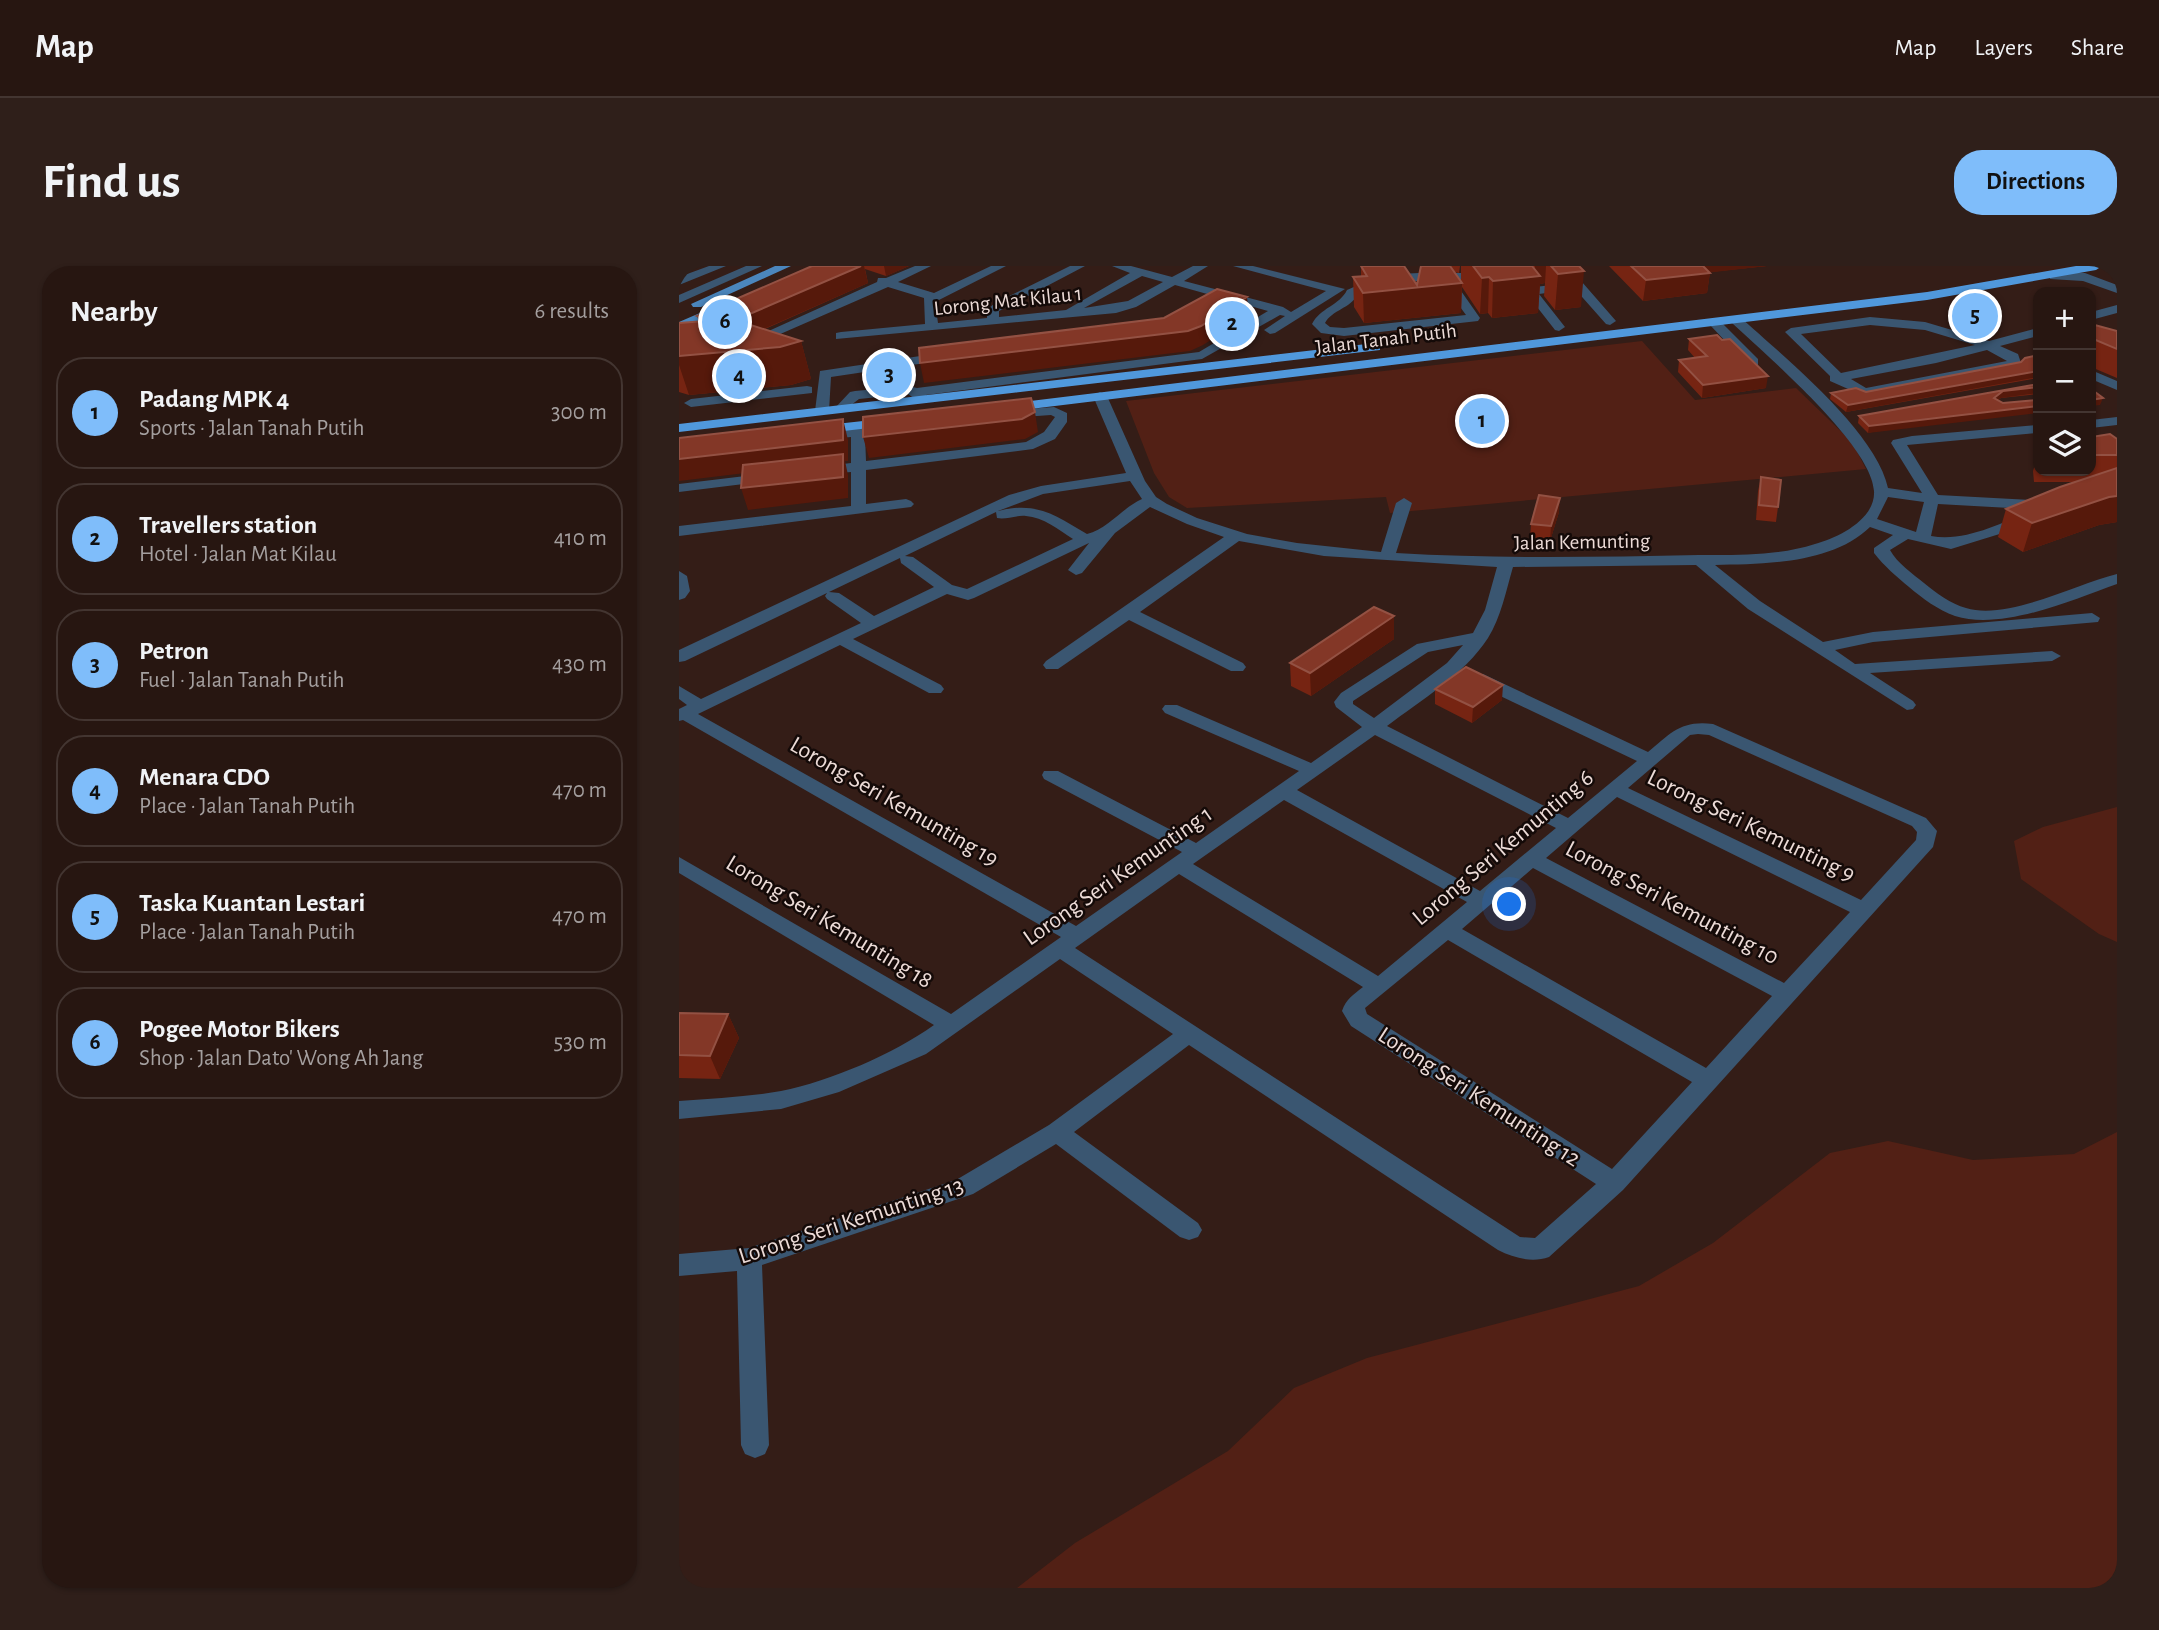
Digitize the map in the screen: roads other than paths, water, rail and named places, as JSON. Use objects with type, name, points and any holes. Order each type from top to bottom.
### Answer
[{"type":"highway","points":[[1520,331],[1912,285],[2033,266]]},
{"type":"highway","name":"Jalan Tanah Putih","points":[[996,412],[1100,396],[1927,296],[2108,269]]},
{"type":"highway","name":"Jalan Tanah Putih","points":[[679,428],[815,412],[1106,368],[1215,365],[1395,345]]},
{"type":"highway","points":[[801,435],[908,423]]},
{"type":"main road","points":[[679,312],[785,266]]},
{"type":"main road","points":[[679,327],[795,276]]},
{"type":"street","points":[[679,281],[720,266]]},
{"type":"street","points":[[679,299],[757,266],[772,271]]},
{"type":"street","points":[[780,342],[736,346],[925,266]]},
{"type":"street","points":[[932,328],[928,302],[934,296],[1000,266]]},
{"type":"street","points":[[993,322],[993,310],[999,306],[1079,266]]},
{"type":"street","points":[[1118,266],[1296,314]]},
{"type":"street","name":"Lorong Mat Kilau 1","points":[[841,337],[932,328],[956,331],[993,322],[1064,314],[1088,318],[1125,307],[1202,266]]},
{"type":"street","points":[[1240,266],[1336,290]]},
{"type":"street","points":[[1269,274],[1282,266]]},
{"type":"street","points":[[1445,277],[1474,318],[1344,332],[1325,330],[1318,324],[1322,316],[1350,298],[1350,293],[1366,283],[1406,270],[1472,279],[1514,270],[1559,327]]},
{"type":"street","points":[[1064,314],[1141,272]]},
{"type":"street","points":[[1215,365],[1366,272]]},
{"type":"street","points":[[863,275],[934,296]]},
{"type":"street","points":[[2054,276],[2085,277],[2117,289]]},
{"type":"street","points":[[1531,291],[1579,279],[1610,321]]},
{"type":"street","points":[[1209,305],[1226,295]]},
{"type":"street","points":[[2096,315],[2117,309]]},
{"type":"street","points":[[919,396],[965,381],[1106,368],[1205,355],[1279,310]]},
{"type":"street","points":[[679,339],[737,313]]},
{"type":"street","points":[[1736,320],[1802,383],[1849,421],[1875,467],[1882,491],[1932,499],[2031,505],[2043,511],[2001,529],[1951,544],[1867,521]]},
{"type":"street","points":[[1891,321],[1910,323],[1990,345],[2013,357],[2014,363],[1864,392],[1839,378],[1791,332],[1834,325],[1891,321]]},
{"type":"street","points":[[1714,322],[1753,362]]},
{"type":"street","points":[[1802,383],[1936,359],[2033,334]]},
{"type":"street","points":[[2015,339],[2033,347]]},
{"type":"street","points":[[815,412],[825,374],[961,354]]},
{"type":"street","points":[[2096,376],[2117,386]]},
{"type":"street","points":[[691,403],[802,387],[815,412]]},
{"type":"street","name":"Jalan Kemunting","points":[[1100,396],[1136,476],[1152,500],[1180,517],[1234,537],[1291,547],[1387,557],[1506,564],[1759,558],[1824,547],[1843,540],[1867,521],[1882,491]]},
{"type":"street","points":[[679,488],[1028,446],[1051,434],[1061,425],[1062,416],[1054,411],[996,412]]},
{"type":"street","points":[[2096,422],[2114,415]]},
{"type":"street","points":[[801,435],[858,432],[908,423]]},
{"type":"street","points":[[858,432],[859,510]]},
{"type":"street","points":[[1932,499],[1898,443],[1952,436],[2033,434]]},
{"type":"street","points":[[679,660],[1014,498],[1041,490],[1136,476]]},
{"type":"street","points":[[1932,499],[1914,536],[1882,548],[1882,553],[1935,599],[1967,614],[2024,610],[2117,577],[2117,566]]},
{"type":"street","points":[[1076,570],[1105,534],[1137,506],[1152,500]]},
{"type":"street","points":[[1387,557],[1404,503]]},
{"type":"street","points":[[679,531],[906,504]]},
{"type":"street","points":[[679,660],[833,596],[1005,514],[1023,509],[1035,511],[1085,539]]},
{"type":"street","points":[[907,560],[962,595],[976,593],[1085,539],[1105,534]]},
{"type":"street","points":[[1052,665],[1211,556],[1234,537]]},
{"type":"street","points":[[1699,560],[1753,604],[1907,705]]},
{"type":"street","name":"Lorong Seri Kemunting 1","points":[[679,1110],[781,1100],[831,1086],[918,1048],[1374,727],[1453,667],[1480,637],[1493,610],[1506,564]]},
{"type":"street","points":[[679,576],[682,591],[679,595]]},
{"type":"street","points":[[688,712],[946,587]]},
{"type":"street","points":[[833,596],[871,622]]},
{"type":"street","points":[[1128,613],[1237,667]]},
{"type":"street","points":[[1821,648],[1873,637],[2092,618]]},
{"type":"street","points":[[1480,637],[1423,648],[1347,697],[1343,702],[1345,707],[1374,727],[1570,827]]},
{"type":"street","points":[[839,638],[935,688]]},
{"type":"street","points":[[1853,669],[2052,656]]},
{"type":"street","points":[[1453,667],[1650,760]]},
{"type":"street","name":"Lorong Seri Kemunting 19","points":[[679,691],[688,712],[1069,942],[1187,1035],[1517,1247],[1540,1249],[1614,1182],[1926,842]]},
{"type":"street","points":[[1171,709],[1312,770]]},
{"type":"street","name":"Lorong Seri Kemunting 6","points":[[1355,1004],[1379,987],[1684,731],[1698,728],[1713,730],[1919,822],[1927,831],[1926,842]]},
{"type":"street","points":[[1051,775],[1188,858],[1379,987]]},
{"type":"street","name":"Lorong Seri Kemunting 9","points":[[1615,789],[1864,911]]},
{"type":"street","points":[[1283,791],[1481,901]]},
{"type":"street","name":"Lorong Seri Kemunting 10","points":[[1532,859],[1787,994]]},
{"type":"street","name":"Lorong Seri Kemunting 18","points":[[679,864],[952,1025]]},
{"type":"street","points":[[1447,930],[1708,1080]]},
{"type":"street","name":"Lorong Seri Kemunting 12","points":[[1355,1004],[1353,1011],[1359,1020],[1614,1182]]},
{"type":"street","name":"Lorong Seri Kemunting 13","points":[[679,1265],[749,1259],[964,1187],[1057,1132],[1187,1035]]},
{"type":"street","points":[[1057,1132],[1189,1230]]},
{"type":"street","points":[[749,1259],[755,1445]]},
{"type":"place","name":"Taska Kuantan Lestari","points":[[1975,316]]},
{"type":"place","name":"Pogee Motor Bikers","points":[[725,322]]},
{"type":"place","name":"Travellers station","points":[[1232,324]]},
{"type":"place","name":"Petron","points":[[889,375]]},
{"type":"place","name":"Menara CDO","points":[[739,376]]},
{"type":"place","name":"Padang MPK 4","points":[[1482,421]]}]
